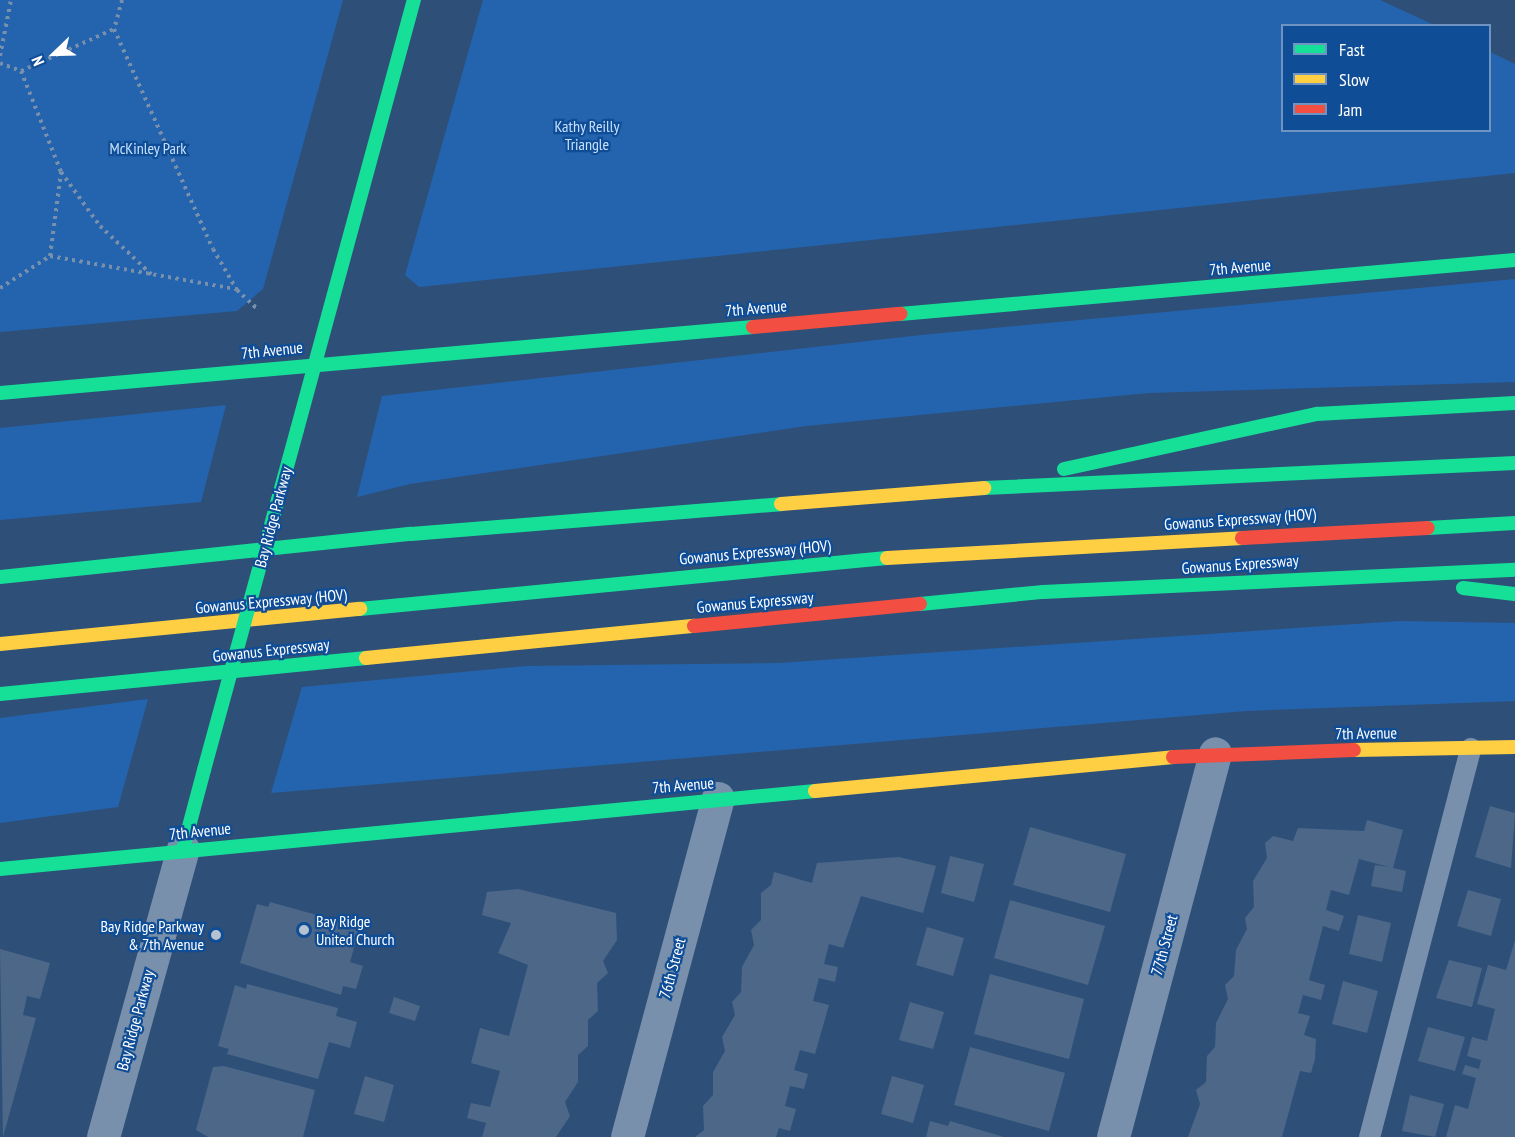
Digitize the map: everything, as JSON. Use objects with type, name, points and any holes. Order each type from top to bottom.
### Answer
[{"type":"main road","name":"Bay Ridge Parkway","points":[[183,849],[414,0]]},
{"type":"main road","name":"7th Avenue","points":[[0,393],[316,362],[1515,260]]},
{"type":"main road","points":[[969,489],[1317,414],[1515,403]]},
{"type":"main road","points":[[0,577],[411,534],[969,489],[1515,463]]},
{"type":"main road","name":"Gowanus Expressway (HOV)","points":[[0,644],[888,558],[1515,523]]},
{"type":"main road","name":"Gowanus Expressway","points":[[0,694],[727,620],[1043,592],[1351,574],[1515,570]]},
{"type":"main road","points":[[1351,574],[1515,594]]},
{"type":"main road","name":"7th Avenue","points":[[0,869],[183,849],[1215,753],[1515,747]]},
{"type":"street","name":"77th Street","points":[[1113,1137],[1215,753]]},
{"type":"street","name":"76th Street","points":[[627,1137],[718,798]]},
{"type":"street","name":"Bay Ridge Parkway","points":[[103,1137],[183,849]]},
{"type":"lane","points":[[1369,1137],[1470,748]]},
{"type":"path","points":[[0,56],[11,0]]},
{"type":"path","points":[[122,0],[114,29],[237,290],[256,308]]},
{"type":"path","points":[[0,63],[21,71],[114,29]]},
{"type":"path","points":[[21,71],[61,172],[100,226],[152,274]]},
{"type":"path","points":[[50,256],[61,172]]},
{"type":"path","points":[[0,288],[50,256],[237,290]]},
{"type":"green space","name":"McKinley Park","points":[[0,0],[343,0],[263,289],[237,311],[0,332]]},
{"type":"green space","name":"Kathy Reilly Triangle","points":[[483,0],[1380,0],[1432,24],[1281,24],[1281,132],[1491,132],[1491,52],[1515,64],[1515,173],[419,287],[405,275]]},
{"type":"green space","points":[[1515,279],[1515,382],[1149,393],[806,426],[410,484],[357,497],[382,396],[921,335]]},
{"type":"green space","points":[[226,405],[201,502],[0,520],[0,428]]},
{"type":"green space","points":[[1400,621],[1515,623],[1515,701],[1246,711],[271,793],[302,687],[526,666],[778,663]]},
{"type":"green space","points":[[148,699],[118,807],[0,823],[0,718]]},
{"type":"building","points":[[1490,806],[1515,813],[1511,868],[1475,857]]},
{"type":"building","points":[[1367,820],[1403,830],[1393,868],[1406,871],[1402,892],[1371,886],[1375,865],[1389,867],[1359,859],[1349,895],[1331,890],[1326,910],[1344,916],[1339,931],[1323,926],[1309,980],[1325,985],[1321,1000],[1303,995],[1298,1013],[1310,1016],[1304,1035],[1316,1039],[1315,1059],[1311,1073],[1300,1071],[1282,1137],[1188,1137],[1200,1104],[1196,1090],[1206,1082],[1207,1056],[1215,1047],[1216,1023],[1228,999],[1225,985],[1234,976],[1236,950],[1247,929],[1245,918],[1254,907],[1253,881],[1267,858],[1265,843],[1273,836],[1293,841],[1298,828],[1364,831]]},
{"type":"building","points":[[1030,827],[1126,854],[1110,912],[1013,885]]},
{"type":"building","points":[[950,856],[984,864],[974,902],[941,893]]},
{"type":"building","points":[[899,857],[936,866],[923,913],[861,896],[843,948],[829,944],[824,964],[838,967],[835,982],[819,978],[813,1001],[829,1005],[815,1054],[800,1050],[794,1070],[808,1074],[804,1089],[790,1086],[785,1106],[796,1109],[790,1131],[779,1128],[776,1137],[695,1137],[704,1130],[703,1106],[713,1095],[713,1072],[725,1051],[722,1037],[735,1015],[732,1002],[741,992],[742,967],[754,945],[751,930],[761,920],[761,893],[771,885],[774,872],[812,883],[817,863]]},
{"type":"building","points":[[518,889],[616,913],[617,940],[603,961],[608,973],[597,983],[598,1011],[588,1020],[588,1046],[578,1055],[578,1082],[565,1102],[570,1116],[556,1137],[482,1137],[486,1123],[467,1118],[471,1103],[490,1107],[500,1071],[471,1063],[480,1028],[509,1036],[528,965],[498,953],[511,923],[482,915],[487,892]]},
{"type":"building","points":[[1468,890],[1501,899],[1491,936],[1457,926]]},
{"type":"building","points":[[1010,900],[1105,926],[1088,985],[994,958]]},
{"type":"building","points":[[270,902],[360,927],[350,962],[363,966],[356,989],[343,986],[341,995],[240,963],[257,904],[268,907]]},
{"type":"building","points":[[1358,915],[1391,923],[1382,962],[1349,954]]},
{"type":"building","points":[[927,927],[964,938],[953,976],[916,965]]},
{"type":"building","points":[[1515,940],[1515,1137],[1446,1137],[1455,1105],[1468,1109],[1476,1078],[1462,1074],[1465,1065],[1479,1069],[1481,1060],[1467,1056],[1472,1037],[1487,1041],[1495,1009],[1477,1004],[1488,965],[1506,970]]},
{"type":"building","points":[[0,949],[50,963],[40,999],[27,996],[23,1015],[36,1018],[3,1137]]},
{"type":"building","points":[[1449,960],[1482,968],[1472,1007],[1436,998]]},
{"type":"building","points":[[990,974],[1084,999],[1069,1059],[974,1034]]},
{"type":"building","points":[[1343,981],[1378,991],[1367,1033],[1332,1024]]},
{"type":"building","points":[[247,984],[338,1008],[336,1016],[357,1022],[350,1048],[329,1042],[318,1079],[227,1054],[229,1049],[218,1046],[235,985],[246,989]]},
{"type":"building","points":[[394,997],[420,1006],[415,1021],[389,1013]]},
{"type":"building","points":[[910,1002],[944,1012],[933,1049],[899,1040]]},
{"type":"building","points":[[1428,1027],[1465,1037],[1455,1071],[1418,1061]]},
{"type":"building","points":[[970,1047],[1065,1073],[1049,1131],[954,1105]]},
{"type":"building","points":[[224,1066],[315,1090],[303,1137],[208,1137],[196,1130],[213,1067]]},
{"type":"building","points":[[365,1076],[394,1085],[384,1122],[354,1114]]},
{"type":"building","points":[[892,1076],[924,1085],[913,1123],[881,1114]]},
{"type":"building","points":[[1410,1095],[1444,1104],[1435,1137],[1402,1131]]},
{"type":"building","points":[[930,1121],[948,1126],[950,1121],[1004,1137],[926,1137]]},
{"type":"traffic: fast","points":[[297,430],[414,0]]},
{"type":"traffic: fast","points":[[900,314],[1515,260]]},
{"type":"traffic: fast","points":[[0,393],[753,327]]},
{"type":"traffic: fast","points":[[1064,469],[1317,414],[1515,403]]},
{"type":"traffic: fast","points":[[204,770],[297,430]]},
{"type":"traffic: fast","points":[[984,488],[1515,463]]},
{"type":"traffic: fast","points":[[0,577],[411,534],[781,504]]},
{"type":"traffic: fast","points":[[1428,528],[1515,523]]},
{"type":"traffic: fast","points":[[360,609],[887,558]]},
{"type":"traffic: fast","points":[[920,604],[1043,592],[1515,570]]},
{"type":"traffic: fast","points":[[1463,588],[1515,594]]},
{"type":"traffic: fast","points":[[0,694],[366,658]]},
{"type":"traffic: fast","points":[[183,849],[204,770]]},
{"type":"traffic: fast","points":[[0,869],[815,791]]},
{"type":"traffic: slow","points":[[781,504],[984,488]]},
{"type":"traffic: slow","points":[[887,558],[1242,538]]},
{"type":"traffic: slow","points":[[0,644],[360,609]]},
{"type":"traffic: slow","points":[[366,658],[694,626]]},
{"type":"traffic: slow","points":[[1354,750],[1515,747]]},
{"type":"traffic: slow","points":[[815,791],[1173,757]]},
{"type":"traffic: jam","points":[[753,327],[900,314]]},
{"type":"traffic: jam","points":[[1242,538],[1428,528]]},
{"type":"traffic: jam","points":[[694,626],[920,604]]},
{"type":"traffic: jam","points":[[1173,757],[1354,750]]},
{"type":"place","name":"Bay Ridge United Church","points":[[304,930]]},
{"type":"place","name":"Bay Ridge Parkway & 7th Avenue","points":[[216,935]]}]
